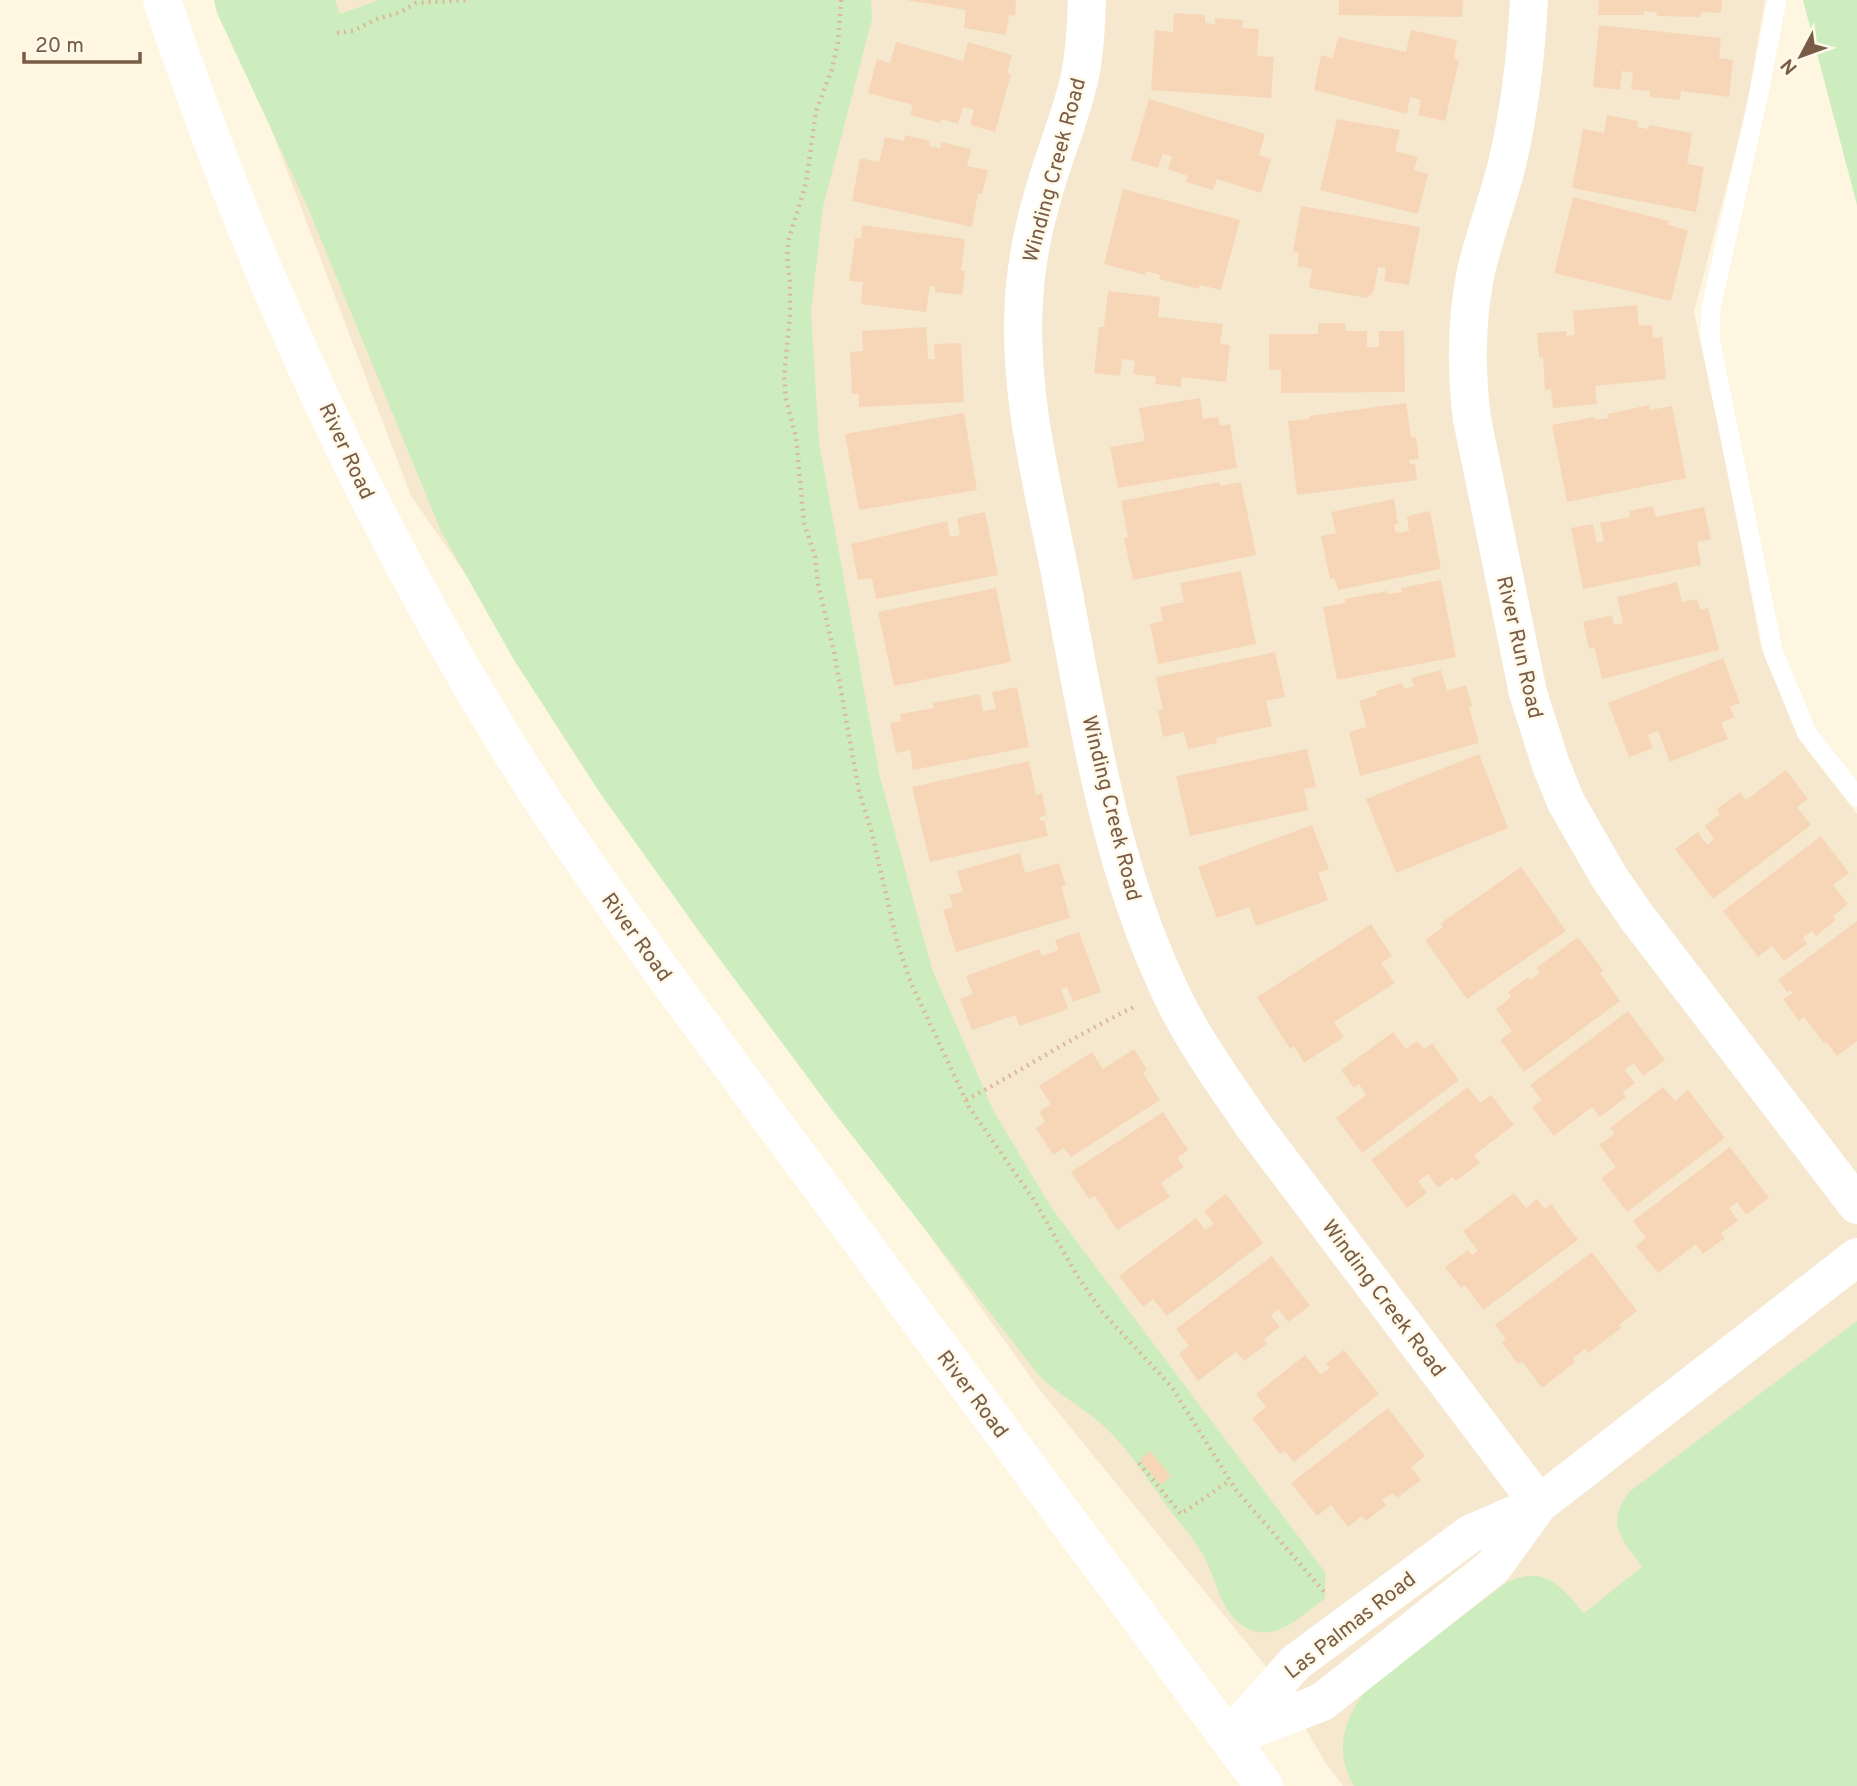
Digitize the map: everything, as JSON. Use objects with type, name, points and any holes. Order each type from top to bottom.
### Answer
[{"type":"street","name":"River Road","points":[[162,0],[236,204],[295,341],[377,517],[446,642],[513,754],[592,874],[679,995],[1264,1786]]},
{"type":"street","name":"Winding Creek Road","points":[[1087,0],[1086,38],[1079,78],[1043,195],[1030,248],[1024,298],[1023,348],[1027,394],[1062,588],[1106,800],[1136,906],[1169,989],[1214,1066],[1253,1125],[1539,1504]]},
{"type":"street","name":"River Run Road","points":[[1529,0],[1526,53],[1518,110],[1507,165],[1475,275],[1467,345],[1467,382],[1472,419],[1528,693],[1566,802],[1609,877],[1857,1205]]},
{"type":"street","name":"Las Palmas Road","points":[[1229,1738],[1295,1663],[1470,1534],[1539,1504],[1857,1257]]},
{"type":"lane","points":[[1776,0],[1759,93],[1711,308],[1710,338],[1773,651],[1807,733],[1857,797]]},
{"type":"path","points":[[337,33],[352,31],[377,19],[401,12],[416,3],[468,0]]},
{"type":"path","points":[[841,0],[838,42],[832,68],[816,111],[806,183],[789,239],[787,256],[791,299],[784,377],[786,399],[796,437],[804,523],[815,556],[818,584],[834,652],[859,791],[877,851],[897,942],[911,983],[966,1100],[980,1125],[1046,1219],[1091,1297],[1171,1386],[1229,1481],[1329,1598]]},
{"type":"path","points":[[966,1100],[1071,1039],[1169,989]]},
{"type":"path","points":[[1139,1463],[1181,1514],[1229,1481]]},
{"type":"shaded area","points":[[222,0],[1765,0],[1745,115],[1694,312],[1761,647],[1798,738],[1857,814],[1857,1786],[1343,1786],[1325,1762],[1278,1681],[1039,1389],[849,1123],[411,496]]},
{"type":"green space","points":[[214,0],[335,0],[340,14],[379,0],[871,0],[872,19],[823,207],[811,312],[819,443],[880,777],[932,969],[993,1110],[1051,1207],[1325,1572],[1325,1599],[1292,1623],[1274,1631],[1264,1632],[1243,1626],[1234,1618],[1221,1598],[1202,1553],[1130,1455],[1099,1422],[1037,1373],[832,1110],[600,793],[514,660],[441,531],[308,208],[217,13]]},
{"type":"green space","points":[[1803,0],[1857,0],[1857,205]]},
{"type":"green space","points":[[1857,1321],[1857,1786],[1354,1786],[1344,1760],[1344,1735],[1353,1711],[1368,1688],[1506,1583],[1519,1578],[1531,1576],[1550,1580],[1584,1613],[1642,1567],[1623,1539],[1617,1523],[1618,1514],[1629,1492]]},
{"type":"building","points":[[906,0],[1016,0],[1015,16],[1009,15],[1006,35],[964,28],[966,10]]},
{"type":"building","points":[[1339,0],[1463,0],[1462,17],[1339,15]]},
{"type":"building","points":[[1599,0],[1722,0],[1721,13],[1701,12],[1700,17],[1657,16],[1656,12],[1644,11],[1644,15],[1598,15]]},
{"type":"building","points":[[1174,13],[1205,15],[1205,23],[1215,24],[1215,18],[1243,20],[1242,28],[1259,29],[1257,56],[1274,57],[1271,98],[1151,90],[1155,30],[1173,32]]},
{"type":"building","points":[[1599,25],[1721,38],[1719,58],[1733,60],[1729,97],[1681,91],[1680,100],[1650,97],[1650,91],[1631,89],[1633,73],[1622,71],[1620,90],[1593,87]]},
{"type":"building","points":[[1411,30],[1457,40],[1454,59],[1459,60],[1445,121],[1418,115],[1421,100],[1410,97],[1407,114],[1314,90],[1321,55],[1333,58],[1338,37],[1406,52]]},
{"type":"building","points":[[896,42],[963,61],[968,42],[1012,55],[1007,73],[1011,74],[995,132],[970,125],[974,110],[963,107],[958,124],[941,119],[940,123],[910,115],[913,105],[868,93],[877,59],[890,63]]},
{"type":"building","points":[[1149,99],[1265,134],[1259,155],[1271,159],[1261,193],[1217,179],[1213,190],[1186,182],[1188,176],[1168,169],[1172,156],[1163,154],[1158,168],[1131,160]]},
{"type":"building","points":[[1607,115],[1638,121],[1637,127],[1648,129],[1649,125],[1692,133],[1687,164],[1704,167],[1696,212],[1572,188],[1583,129],[1604,133]]},
{"type":"building","points":[[1337,119],[1400,130],[1395,151],[1418,157],[1414,170],[1428,174],[1418,214],[1320,190]]},
{"type":"building","points":[[905,135],[930,141],[929,146],[940,148],[941,142],[971,149],[967,166],[988,170],[982,194],[978,193],[972,227],[852,201],[860,158],[879,162],[885,137],[904,141]]},
{"type":"building","points":[[1123,189],[1240,220],[1221,290],[1200,285],[1199,289],[1159,279],[1160,275],[1146,271],[1145,275],[1104,264]]},
{"type":"building","points":[[1573,197],[1669,221],[1668,225],[1688,230],[1671,301],[1554,273]]},
{"type":"building","points":[[1301,206],[1420,227],[1409,285],[1384,281],[1386,268],[1378,267],[1374,291],[1367,298],[1309,288],[1312,269],[1297,266],[1299,253],[1293,252]]},
{"type":"building","points":[[862,225],[965,239],[961,270],[965,271],[962,295],[935,292],[935,286],[930,286],[926,312],[861,304],[863,282],[849,281],[855,238],[861,238]]},
{"type":"building","points":[[1108,291],[1160,297],[1158,317],[1223,324],[1220,344],[1230,345],[1226,382],[1182,377],[1181,387],[1155,384],[1156,377],[1133,374],[1135,361],[1122,359],[1120,376],[1094,373],[1099,327],[1104,327]]},
{"type":"building","points":[[1637,305],[1639,326],[1652,325],[1653,338],[1662,337],[1666,379],[1595,386],[1597,404],[1553,408],[1551,389],[1545,390],[1543,357],[1539,357],[1537,333],[1566,331],[1567,336],[1575,335],[1573,311]]},
{"type":"building","points":[[1318,323],[1345,323],[1346,331],[1367,331],[1367,347],[1379,347],[1379,331],[1404,331],[1405,392],[1281,393],[1281,370],[1269,370],[1269,334],[1318,334]]},
{"type":"building","points":[[926,327],[928,359],[935,359],[934,344],[961,343],[964,402],[859,407],[859,394],[852,394],[850,352],[863,351],[862,331]]},
{"type":"building","points":[[1200,398],[1203,419],[1218,417],[1220,426],[1230,424],[1237,468],[1118,488],[1110,447],[1145,441],[1139,408]]},
{"type":"building","points":[[1406,403],[1411,438],[1416,437],[1419,459],[1409,460],[1410,464],[1415,464],[1417,480],[1297,495],[1288,421]]},
{"type":"building","points":[[1649,405],[1650,410],[1672,406],[1686,478],[1567,502],[1552,425],[1594,417],[1595,420],[1608,418],[1607,414]]},
{"type":"building","points":[[964,413],[977,490],[859,510],[845,434]]},
{"type":"building","points":[[1219,482],[1221,486],[1241,482],[1256,555],[1133,580],[1124,538],[1128,537],[1121,501]]},
{"type":"building","points":[[1394,499],[1398,524],[1394,525],[1396,533],[1409,531],[1407,516],[1430,511],[1441,569],[1338,590],[1334,577],[1330,579],[1321,536],[1336,533],[1331,512]]},
{"type":"building","points":[[1653,506],[1656,517],[1704,507],[1711,539],[1697,542],[1701,565],[1583,589],[1571,528],[1593,524],[1597,543],[1604,541],[1600,523],[1630,517],[1629,511]]},
{"type":"building","points":[[985,512],[998,575],[876,599],[872,578],[858,580],[851,544],[947,521],[950,537],[960,535],[957,518]]},
{"type":"building","points":[[1241,571],[1256,644],[1158,664],[1150,624],[1163,621],[1160,607],[1184,602],[1180,583]]},
{"type":"building","points":[[1441,580],[1456,657],[1337,680],[1323,607],[1345,603],[1345,599],[1387,591],[1388,594],[1402,592],[1401,588]]},
{"type":"building","points":[[1677,582],[1682,602],[1697,599],[1700,610],[1708,608],[1719,650],[1602,679],[1594,647],[1589,649],[1583,622],[1612,615],[1614,625],[1623,623],[1617,597]]},
{"type":"building","points":[[996,588],[1011,662],[894,686],[878,612]]},
{"type":"building","points":[[1275,652],[1285,697],[1266,701],[1272,726],[1216,738],[1217,743],[1188,749],[1184,732],[1163,737],[1158,711],[1163,710],[1156,677]]},
{"type":"building","points":[[1723,658],[1740,703],[1730,707],[1734,717],[1721,723],[1728,739],[1670,762],[1658,731],[1648,735],[1653,748],[1629,757],[1608,703]]},
{"type":"building","points":[[1441,670],[1447,691],[1466,685],[1479,743],[1360,776],[1349,732],[1367,727],[1359,701],[1377,695],[1376,691],[1402,683],[1404,689],[1414,686],[1411,678]]},
{"type":"building","points":[[1017,687],[1029,747],[913,770],[910,750],[896,753],[890,723],[901,721],[900,714],[934,708],[933,703],[980,694],[983,711],[996,709],[992,692]]},
{"type":"building","points":[[1307,749],[1316,787],[1304,789],[1308,810],[1190,836],[1176,776]]},
{"type":"building","points":[[1479,754],[1508,828],[1396,873],[1366,799]]},
{"type":"building","points":[[1029,761],[1036,795],[1042,793],[1046,815],[1040,817],[1040,821],[1044,820],[1048,836],[930,862],[912,787]]},
{"type":"building","points":[[1786,770],[1808,799],[1797,807],[1811,825],[1713,899],[1675,849],[1698,832],[1707,845],[1714,839],[1705,826],[1720,814],[1717,809],[1740,792],[1746,800]]},
{"type":"building","points":[[1312,825],[1329,869],[1318,873],[1328,900],[1256,926],[1249,907],[1217,918],[1198,867]]},
{"type":"building","points":[[1821,836],[1849,873],[1833,885],[1848,904],[1833,916],[1836,920],[1816,936],[1812,931],[1803,938],[1807,944],[1784,961],[1772,946],[1758,957],[1723,911]]},
{"type":"building","points":[[1020,853],[1025,873],[1059,863],[1066,885],[1061,886],[1070,918],[956,952],[943,910],[953,907],[949,895],[963,892],[957,871]]},
{"type":"building","points":[[1521,867],[1566,931],[1467,999],[1425,940],[1443,927],[1441,923]]},
{"type":"building","points":[[1857,921],[1857,1041],[1837,1056],[1804,1017],[1799,1021],[1783,999],[1793,993],[1790,990],[1787,992],[1778,980]]},
{"type":"building","points":[[1371,924],[1392,956],[1381,963],[1395,983],[1334,1022],[1344,1037],[1304,1063],[1294,1046],[1290,1049],[1257,997]]},
{"type":"building","points":[[1079,932],[1101,992],[1073,1002],[1067,987],[1061,989],[1068,1009],[1020,1026],[1015,1015],[972,1030],[960,999],[973,994],[966,976],[1039,949],[1042,956],[1058,950],[1055,940]]},
{"type":"building","points":[[1578,937],[1603,970],[1600,973],[1620,1001],[1524,1072],[1500,1040],[1512,1031],[1496,1009],[1511,997],[1508,992],[1528,977],[1531,980],[1540,973],[1536,968]]},
{"type":"building","points":[[1628,1011],[1665,1060],[1643,1076],[1634,1063],[1625,1070],[1635,1083],[1622,1093],[1626,1097],[1600,1117],[1592,1107],[1554,1136],[1532,1107],[1542,1100],[1530,1085]]},
{"type":"building","points":[[1393,1032],[1406,1049],[1417,1041],[1424,1049],[1432,1043],[1459,1080],[1362,1153],[1336,1118],[1366,1095],[1359,1084],[1354,1088],[1341,1070]]},
{"type":"building","points":[[1134,1049],[1147,1070],[1143,1073],[1160,1100],[1071,1157],[1064,1148],[1053,1155],[1036,1128],[1045,1122],[1039,1112],[1051,1104],[1039,1086],[1092,1052],[1103,1069]]},
{"type":"building","points":[[1468,1087],[1480,1103],[1491,1095],[1514,1125],[1474,1155],[1480,1163],[1456,1181],[1452,1177],[1438,1188],[1428,1174],[1418,1181],[1427,1193],[1407,1208],[1371,1160]]},
{"type":"building","points":[[1663,1087],[1675,1101],[1688,1090],[1725,1138],[1627,1212],[1601,1178],[1616,1167],[1599,1145],[1615,1134],[1610,1128]]},
{"type":"building","points":[[1163,1112],[1188,1150],[1177,1158],[1184,1167],[1161,1183],[1170,1197],[1117,1230],[1095,1196],[1089,1199],[1071,1172]]},
{"type":"building","points":[[1730,1147],[1769,1198],[1746,1215],[1737,1202],[1729,1208],[1738,1221],[1721,1233],[1725,1238],[1703,1254],[1696,1244],[1658,1273],[1636,1246],[1646,1238],[1633,1221]]},
{"type":"building","points":[[1514,1193],[1526,1208],[1537,1199],[1545,1209],[1551,1204],[1578,1240],[1483,1310],[1465,1285],[1461,1288],[1445,1267],[1468,1250],[1472,1255],[1478,1251],[1463,1231]]},
{"type":"building","points":[[1226,1194],[1263,1243],[1167,1316],[1153,1299],[1143,1307],[1119,1276],[1196,1218],[1205,1230],[1214,1224],[1204,1211]]},
{"type":"building","points":[[1592,1252],[1637,1311],[1619,1325],[1621,1328],[1588,1353],[1585,1349],[1573,1358],[1575,1362],[1542,1388],[1522,1361],[1518,1364],[1502,1343],[1506,1339],[1495,1325]]},
{"type":"building","points":[[1272,1256],[1310,1306],[1288,1322],[1278,1309],[1271,1315],[1280,1327],[1264,1339],[1267,1344],[1244,1361],[1236,1352],[1198,1381],[1179,1354],[1189,1346],[1176,1329]]},
{"type":"building","points":[[1344,1350],[1379,1394],[1294,1462],[1285,1451],[1280,1454],[1252,1418],[1266,1407],[1256,1394],[1305,1355],[1321,1375],[1330,1368],[1326,1364]]},
{"type":"building","points":[[1388,1408],[1425,1456],[1411,1467],[1421,1480],[1397,1498],[1393,1493],[1382,1500],[1386,1505],[1366,1521],[1362,1516],[1348,1527],[1331,1505],[1317,1516],[1291,1483]]},
{"type":"building","points":[[1150,1451],[1171,1476],[1161,1485],[1140,1460]]}]
